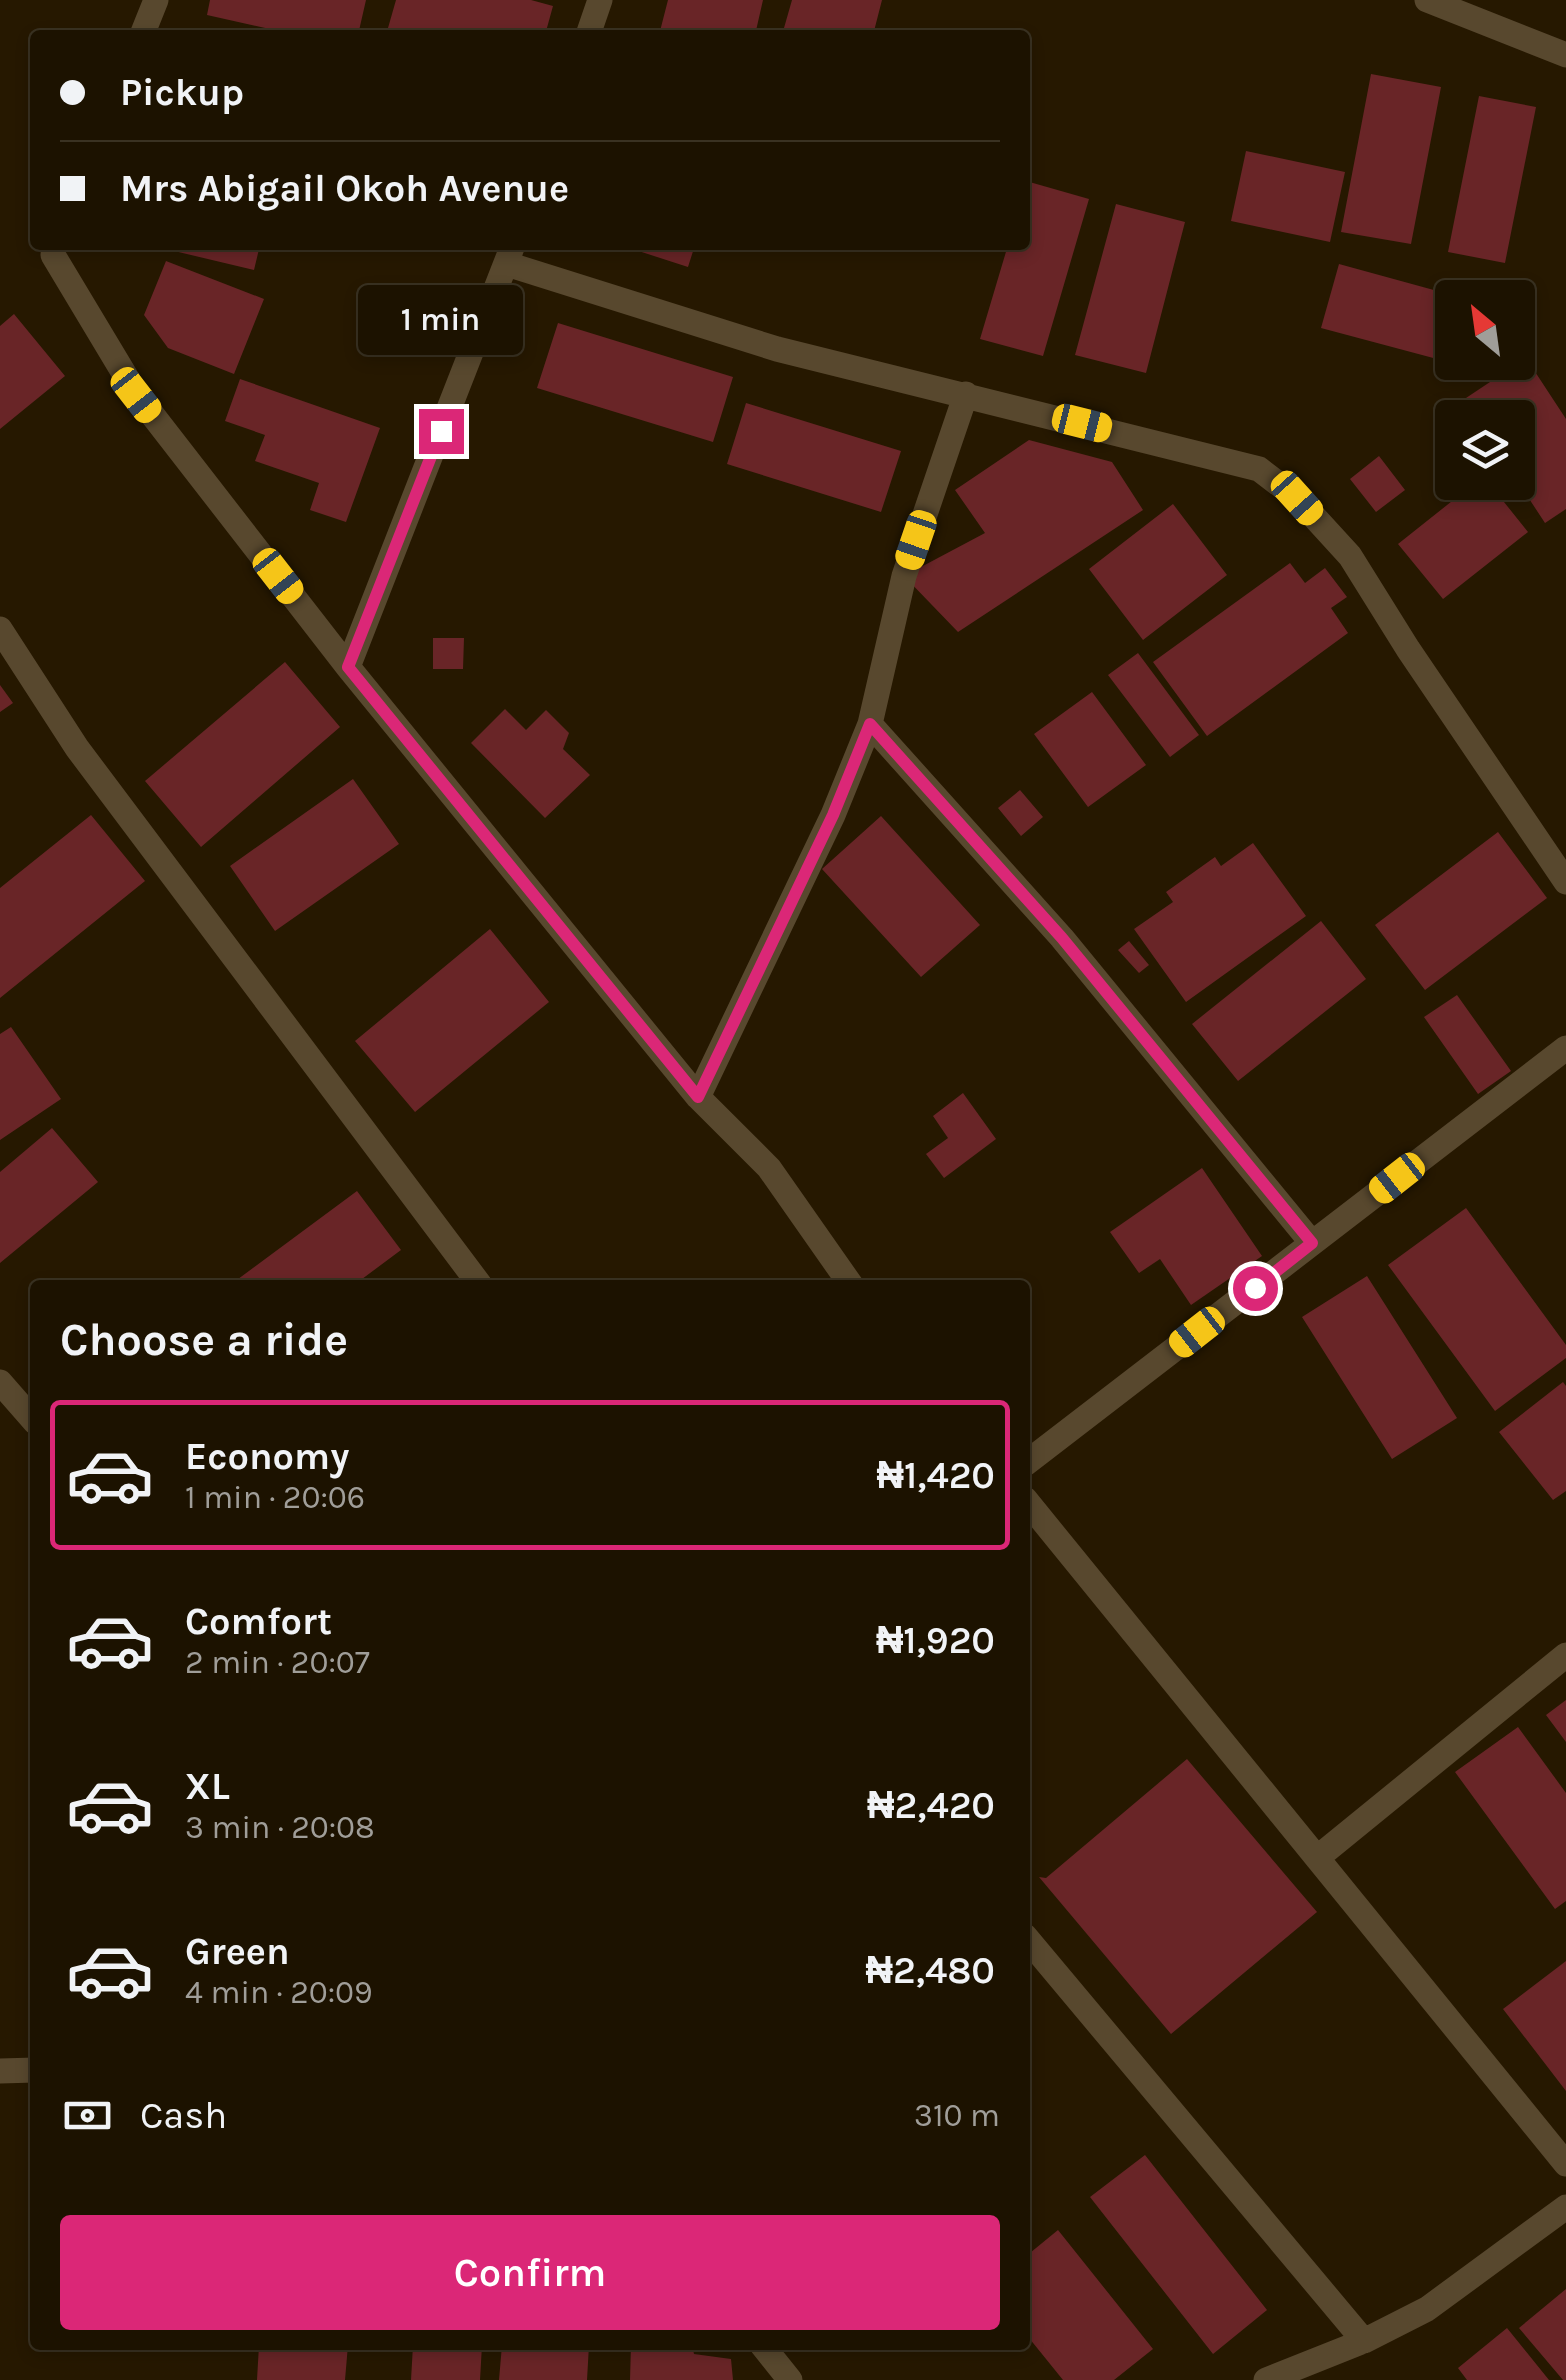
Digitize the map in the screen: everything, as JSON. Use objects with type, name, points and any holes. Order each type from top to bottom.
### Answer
[{"type":"street","points":[[144,30],[156,0]]},
{"type":"street","points":[[590,30],[600,0]]},
{"type":"street","points":[[1427,0],[1566,56]]},
{"type":"street","points":[[54,250],[136,395],[348,667],[698,1097],[769,1168],[847,1280]]},
{"type":"street","points":[[348,667],[510,254],[777,348],[1259,470],[1297,498],[1350,556],[1408,649],[1566,882]]},
{"type":"street","points":[[698,1097],[833,815],[870,724],[900,590],[966,394]]},
{"type":"street","points":[[0,629],[77,748],[476,1280]]},
{"type":"street","points":[[870,724],[1062,938],[1312,1243]]},
{"type":"street","points":[[1030,1460],[1566,1048]]},
{"type":"street","points":[[0,1382],[30,1416]]},
{"type":"street","points":[[1030,1506],[1566,2164]]},
{"type":"street","points":[[1317,1858],[1566,1654]]},
{"type":"street","points":[[1030,1942],[1364,2341]]},
{"type":"street","points":[[0,2071],[30,2070]]},
{"type":"street","points":[[1266,2380],[1364,2341],[1427,2309],[1566,2207]]},
{"type":"street","points":[[766,2350],[790,2380]]},
{"type":"building","points":[[210,0],[366,0],[359,30],[274,30],[207,15]]},
{"type":"building","points":[[396,0],[531,0],[553,6],[546,30],[387,30]]},
{"type":"building","points":[[668,0],[763,0],[756,30],[660,30]]},
{"type":"building","points":[[792,0],[882,0],[874,30],[783,30]]},
{"type":"building","points":[[1371,74],[1441,87],[1411,244],[1341,232]]},
{"type":"building","points":[[1479,96],[1536,107],[1505,263],[1448,252]]},
{"type":"building","points":[[1246,151],[1345,172],[1330,242],[1231,221]]},
{"type":"building","points":[[1030,182],[1089,199],[1043,356],[980,339],[1007,250],[1030,250]]},
{"type":"building","points":[[1116,204],[1185,222],[1146,373],[1075,355]]},
{"type":"building","points":[[170,250],[259,250],[254,270]]},
{"type":"building","points":[[635,250],[693,250],[688,267]]},
{"type":"building","points":[[166,261],[264,299],[234,374],[168,348],[144,315]]},
{"type":"building","points":[[1339,264],[1435,290],[1435,358],[1321,328]]},
{"type":"building","points":[[14,314],[65,376],[0,429],[0,326]]},
{"type":"building","points":[[558,323],[733,377],[713,442],[537,388]]},
{"type":"building","points":[[1535,372],[1566,419],[1566,509],[1545,523],[1530,500],[1535,500],[1535,400],[1463,400],[1493,380],[1535,380]]},
{"type":"building","points":[[240,379],[380,428],[346,522],[310,510],[319,483],[255,461],[265,435],[225,421]]},
{"type":"building","points":[[746,403],[901,451],[881,512],[727,464]]},
{"type":"building","points":[[1029,440],[1112,462],[1143,510],[958,632],[904,576],[985,533],[955,490]]},
{"type":"building","points":[[1379,456],[1405,490],[1376,512],[1350,479]]},
{"type":"building","points":[[1453,500],[1502,500],[1528,532],[1443,599],[1398,544]]},
{"type":"building","points":[[1173,504],[1227,575],[1143,640],[1089,569]]},
{"type":"building","points":[[1290,563],[1305,583],[1325,568],[1347,597],[1331,608],[1348,633],[1207,736],[1153,662]]},
{"type":"building","points":[[433,638],[464,638],[463,669],[433,669]]},
{"type":"building","points":[[1138,653],[1199,735],[1170,757],[1108,675]]},
{"type":"building","points":[[285,662],[340,727],[201,847],[145,781]]},
{"type":"building","points":[[0,685],[13,703],[0,712]]},
{"type":"building","points":[[1092,692],[1146,765],[1088,807],[1034,734]]},
{"type":"building","points":[[505,709],[526,730],[546,710],[569,733],[563,749],[590,775],[545,818],[471,743]]},
{"type":"building","points":[[353,779],[399,844],[275,931],[230,866]]},
{"type":"building","points":[[1020,790],[1043,817],[1021,836],[998,808]]},
{"type":"building","points":[[91,815],[145,881],[0,998],[0,888]]},
{"type":"building","points":[[881,816],[980,925],[921,977],[822,869]]},
{"type":"building","points":[[1498,832],[1547,898],[1425,990],[1375,925]]},
{"type":"building","points":[[1253,843],[1306,916],[1186,1002],[1134,929],[1173,902],[1166,892],[1215,857],[1221,866]]},
{"type":"building","points":[[1321,921],[1366,979],[1238,1081],[1192,1024]]},
{"type":"building","points":[[490,929],[549,1002],[415,1112],[355,1041]]},
{"type":"building","points":[[1129,941],[1149,965],[1139,973],[1118,950]]},
{"type":"building","points":[[1457,995],[1511,1071],[1478,1094],[1424,1017]]},
{"type":"building","points":[[11,1027],[61,1099],[0,1140],[0,1034]]},
{"type":"building","points":[[963,1093],[996,1139],[944,1178],[926,1154],[948,1138],[933,1116]]},
{"type":"building","points":[[52,1128],[98,1182],[0,1263],[0,1172]]},
{"type":"building","points":[[1202,1168],[1262,1256],[1191,1305],[1160,1259],[1139,1273],[1110,1232]]},
{"type":"building","points":[[357,1191],[401,1250],[361,1280],[237,1280]]},
{"type":"building","points":[[1466,1208],[1566,1345],[1566,1358],[1495,1411],[1388,1265]]},
{"type":"building","points":[[1367,1276],[1457,1418],[1392,1459],[1302,1317]]},
{"type":"building","points":[[1563,1382],[1566,1491],[1553,1500],[1499,1432]]},
{"type":"building","points":[[1566,1700],[1566,1742],[1546,1715]]},
{"type":"building","points":[[1518,1727],[1566,1793],[1566,1901],[1555,1909],[1455,1772]]},
{"type":"building","points":[[1187,1759],[1317,1912],[1171,2034],[1039,1877],[1046,1878]]},
{"type":"building","points":[[1566,1961],[1566,2091],[1503,2009]]},
{"type":"building","points":[[1145,2155],[1267,2310],[1213,2354],[1090,2197]]},
{"type":"building","points":[[1058,2230],[1153,2349],[1114,2380],[1063,2380],[1030,2339],[1030,2253]]},
{"type":"building","points":[[1566,2289],[1566,2380],[1563,2380],[1519,2328]]},
{"type":"building","points":[[1507,2328],[1549,2380],[1467,2380],[1458,2368]]},
{"type":"building","points":[[259,2350],[348,2350],[345,2380],[257,2380]]},
{"type":"building","points":[[413,2350],[482,2350],[480,2380],[411,2380]]},
{"type":"building","points":[[502,2350],[589,2350],[587,2380],[499,2380]]},
{"type":"building","points":[[631,2350],[693,2350],[694,2354],[731,2359],[733,2380],[630,2380]]},
{"type":"route","points":[[441,431],[348,667],[698,1097],[833,815],[870,724],[1062,938],[1312,1243],[1255,1288]]}]
